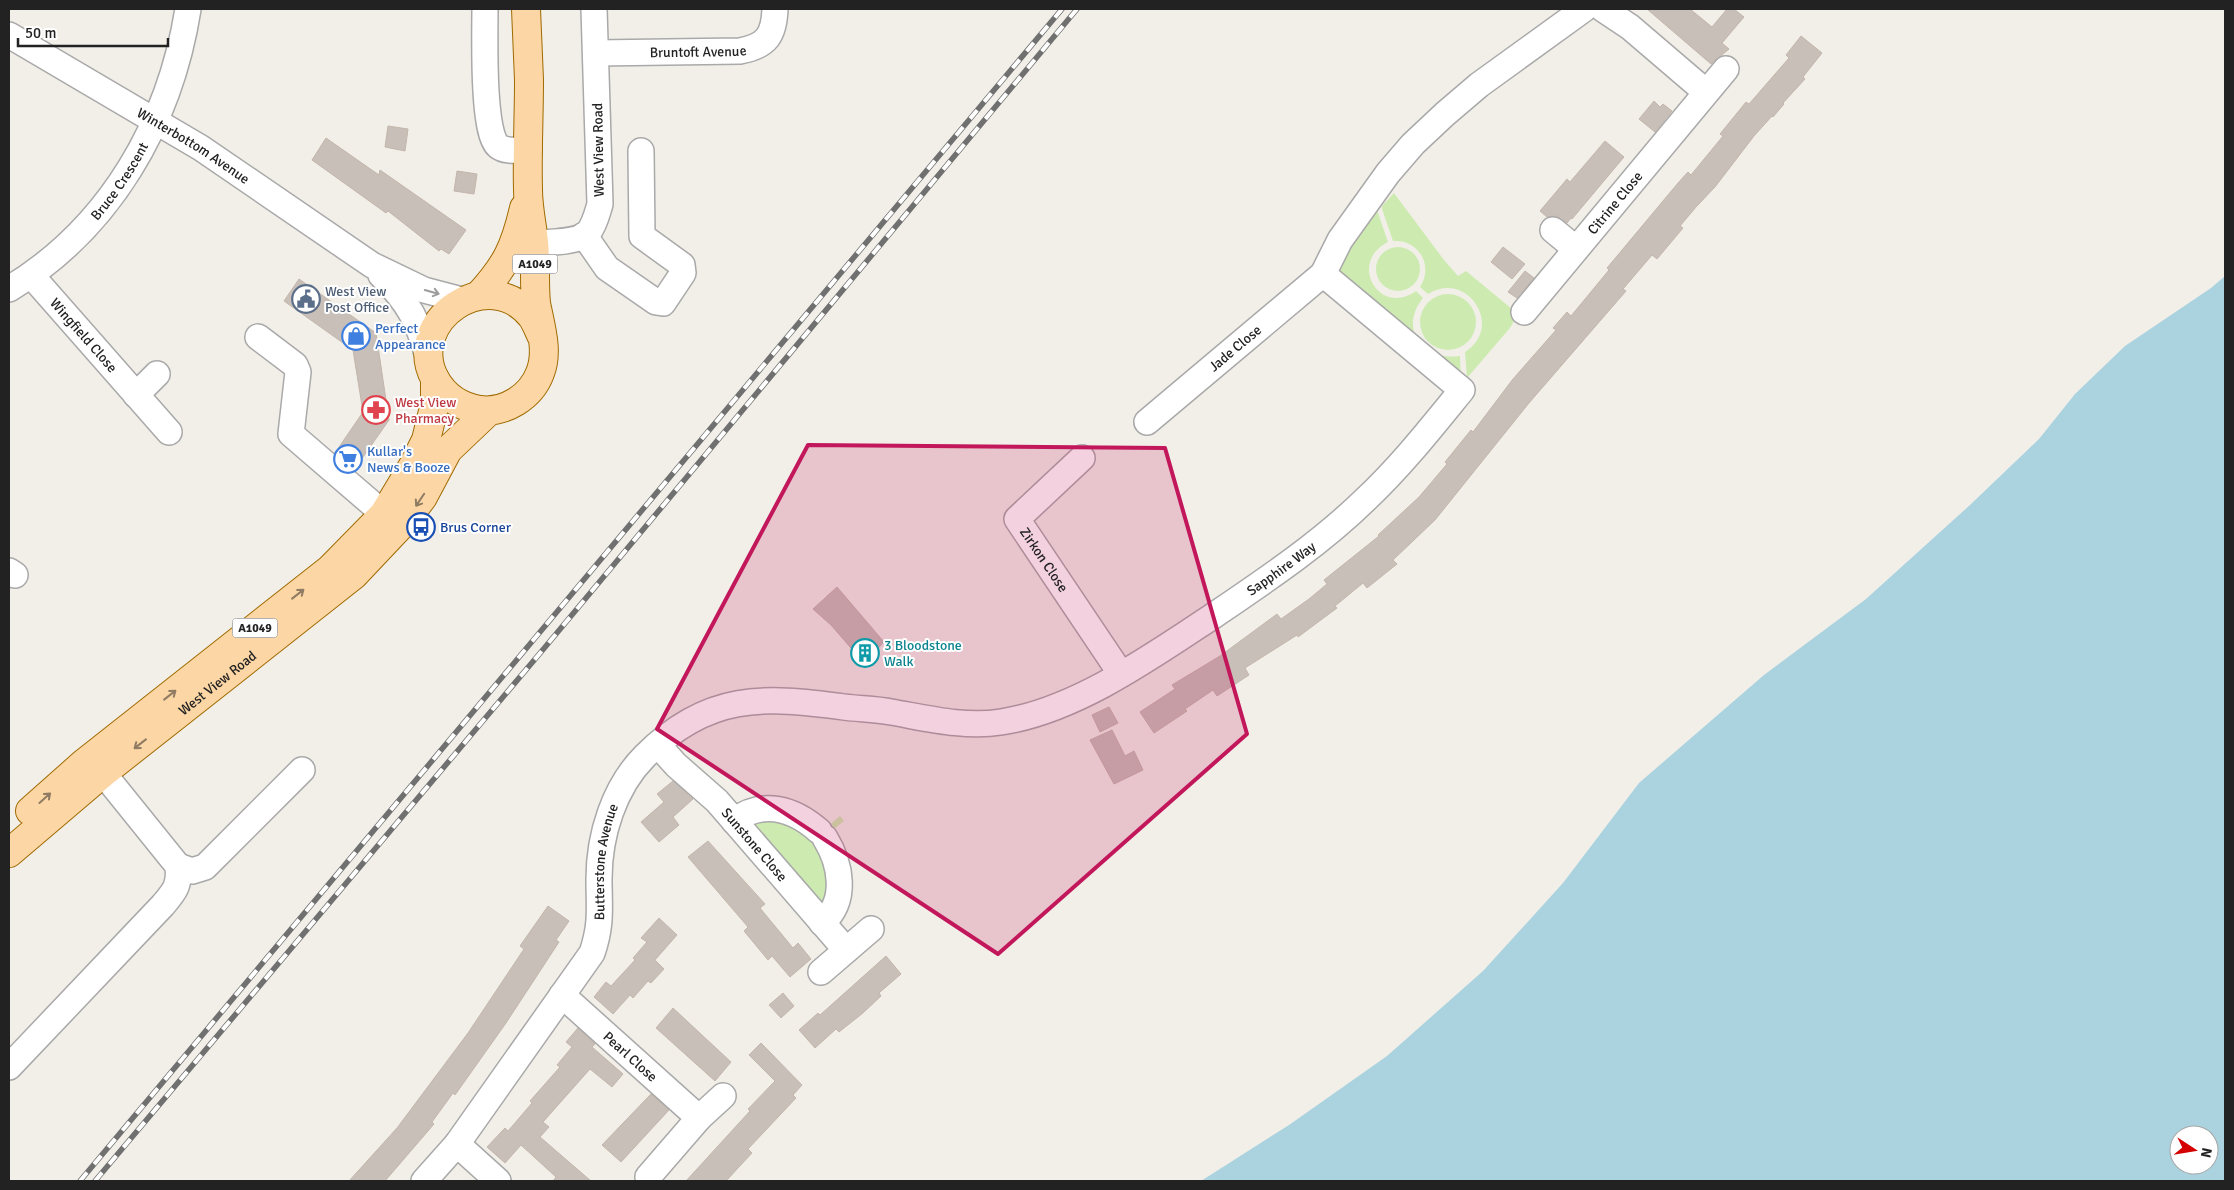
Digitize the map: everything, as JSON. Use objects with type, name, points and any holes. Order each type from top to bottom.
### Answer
[{"type":"main road","name":"West View Road","points":[[433,372],[444,392],[460,404],[470,408],[489,411],[512,405],[528,392],[540,374],[544,357],[542,337],[524,243],[529,150],[526,9]]},
{"type":"main road","name":"West View Road","points":[[9,830],[84,763],[330,569],[384,514],[426,440],[435,403],[429,349],[436,325],[456,304],[470,298],[494,278],[510,255],[524,243]]},
{"type":"main road","name":"West View Road","points":[[470,298],[500,296],[516,303],[532,317],[542,337]]},
{"type":"main road","name":"West View Road","points":[[9,853],[103,773],[354,575],[406,521],[423,497],[448,450],[489,411]]},
{"type":"street","name":"Bruce Crescent","points":[[9,288],[31,275],[56,256],[82,230],[115,192],[138,157],[168,94],[188,9]]},
{"type":"street","points":[[485,9],[488,117],[491,135],[497,146],[504,149],[529,150]]},
{"type":"street","name":"West View Road","points":[[584,236],[596,220],[600,204],[594,9]]},
{"type":"street","name":"Bruntoft Avenue","points":[[596,53],[756,48],[768,38],[774,24],[775,9]]},
{"type":"street","points":[[1323,274],[1340,240],[1357,215],[1388,173],[1413,144],[1479,85],[1584,9]]},
{"type":"street","points":[[1603,9],[1630,28],[1706,92]]},
{"type":"street","name":"Winterbottom Avenue","points":[[9,35],[201,148],[372,265],[424,290],[470,298]]},
{"type":"street","name":"Citrine Close","points":[[1524,312],[1726,69]]},
{"type":"street","points":[[524,243],[563,241],[584,236],[607,268],[656,302],[662,303],[682,273],[682,264],[642,236],[641,151]]},
{"type":"street","points":[[1553,230],[1576,249]]},
{"type":"street","name":"Winterbottom Avenue","points":[[372,265],[397,290],[411,309],[420,328],[433,372]]},
{"type":"street","name":"Jade Close","points":[[1147,422],[1323,274]]},
{"type":"street","name":"Sapphire Way","points":[[888,711],[952,722],[1000,722],[1062,705],[1121,674],[1254,588],[1317,541],[1364,501],[1403,461],[1462,390],[1323,274]]},
{"type":"street","name":"Wingfield Close","points":[[31,275],[169,432]]},
{"type":"street","points":[[258,337],[295,365],[298,372],[291,434],[384,514]]},
{"type":"street","points":[[136,395],[157,374]]},
{"type":"street","name":"Zirkon Close","points":[[1082,458],[1017,518],[1121,674]]},
{"type":"street","name":"Butterstone Avenue","points":[[424,1181],[457,1144],[592,953],[599,933],[601,844],[610,813],[626,781],[644,756],[684,724],[715,709],[752,700],[786,700],[888,711]]},
{"type":"street","name":"Sunstone Close","points":[[658,745],[676,765],[717,801],[846,950]]},
{"type":"street","points":[[178,866],[192,871],[205,867],[302,770]]},
{"type":"street","points":[[9,1067],[174,891],[180,879],[178,866],[103,773]]},
{"type":"street","points":[[734,821],[743,815],[759,809],[786,810],[806,819],[822,835],[834,852],[840,876],[837,903],[830,917],[822,923]]},
{"type":"street","points":[[821,972],[871,929]]},
{"type":"street","name":"Pearl Close","points":[[562,995],[699,1118]]},
{"type":"street","points":[[648,1177],[699,1118],[723,1096]]},
{"type":"street","points":[[457,1144],[498,1181]]},
{"type":"highlighted area","points":[[808,445],[1165,448],[1247,734],[998,954],[657,729]]},
{"type":"green space","points":[[1394,193],[1458,276],[1466,271],[1518,314],[1510,328],[1467,378],[1465,352],[1476,341],[1482,329],[1481,316],[1476,304],[1467,295],[1456,289],[1442,288],[1428,294],[1420,287],[1425,271],[1422,255],[1410,244],[1393,241],[1382,209],[1382,206]]},
{"type":"green space","points":[[1376,207],[1388,242],[1376,251],[1370,262],[1369,274],[1373,284],[1381,292],[1391,297],[1403,297],[1416,291],[1423,298],[1416,310],[1413,321],[1418,341],[1425,348],[1435,353],[1447,356],[1460,356],[1461,382],[1335,272]]},
{"type":"green space","points":[[1402,247],[1414,253],[1419,260],[1419,278],[1414,285],[1407,290],[1394,291],[1386,288],[1379,281],[1376,265],[1379,257],[1386,250]]},
{"type":"green space","points":[[1442,294],[1454,294],[1464,298],[1472,306],[1476,322],[1472,338],[1464,346],[1454,350],[1442,350],[1432,346],[1424,338],[1420,328],[1420,316],[1424,306],[1432,298]]},
{"type":"green space","points":[[840,816],[844,821],[817,842],[829,866],[825,907],[751,820],[778,819],[814,838]]},
{"type":"water","points":[[2225,276],[2225,1181],[1201,1181],[1289,1125],[1387,1056],[1483,971],[1563,883],[1639,783],[1764,675],[1866,599],[1970,505],[2039,439],[2075,394],[2125,346],[2211,288]]},
{"type":"building","points":[[1647,9],[1690,9],[1712,27],[1727,9],[1734,9],[1744,17],[1722,43],[1729,49],[1711,64]]},
{"type":"building","points":[[1801,36],[1822,53],[1803,77],[1805,79],[1754,136],[1715,187],[1680,226],[1683,228],[1657,259],[1652,255],[1623,289],[1626,291],[1529,403],[1435,520],[1393,560],[1397,564],[1367,588],[1363,583],[1335,606],[1337,608],[1298,637],[1297,635],[1245,668],[1249,675],[1217,696],[1213,690],[1185,709],[1187,711],[1154,733],[1140,712],[1175,689],[1172,685],[1220,656],[1277,614],[1281,619],[1309,599],[1327,584],[1324,580],[1379,536],[1419,497],[1447,464],[1445,462],[1471,430],[1473,432],[1513,379],[1556,330],[1553,328],[1567,312],[1571,316],[1609,270],[1607,268],[1678,183],[1688,172],[1691,175],[1723,136],[1720,134],[1746,102],[1749,104],[1789,58],[1786,55]]},
{"type":"building","points":[[1654,101],[1660,107],[1663,104],[1672,111],[1655,132],[1639,119]]},
{"type":"building","points":[[388,126],[408,129],[405,151],[385,147]]},
{"type":"building","points":[[326,138],[379,175],[380,170],[466,230],[449,254],[441,249],[439,251],[388,211],[386,213],[312,160]]},
{"type":"building","points":[[1605,141],[1624,157],[1567,223],[1556,216],[1547,217],[1540,211],[1567,179],[1570,182]]},
{"type":"building","points":[[457,171],[477,174],[474,194],[454,191]]},
{"type":"building","points":[[1503,247],[1525,264],[1512,279],[1491,262]]},
{"type":"building","points":[[1525,271],[1534,278],[1517,298],[1508,292]]},
{"type":"building","points":[[299,279],[376,333],[389,420],[354,470],[335,453],[363,412],[353,350],[284,301]]},
{"type":"building","points":[[837,587],[884,642],[864,663],[831,625],[813,609]]},
{"type":"building","points":[[1109,707],[1118,723],[1100,732],[1092,715]]},
{"type":"building","points":[[1112,730],[1125,756],[1134,751],[1143,770],[1114,784],[1090,740]]},
{"type":"building","points":[[673,781],[693,799],[673,817],[679,825],[659,842],[641,822],[664,802],[657,794]]},
{"type":"building","points":[[708,841],[765,904],[760,908],[793,948],[798,943],[811,959],[790,977],[772,956],[768,960],[744,931],[748,927],[688,857]]},
{"type":"building","points":[[548,906],[569,921],[556,940],[559,942],[506,1023],[455,1095],[453,1093],[432,1122],[434,1124],[385,1181],[349,1181],[397,1128],[468,1033],[524,949],[520,946]]},
{"type":"building","points":[[659,918],[677,935],[655,960],[664,969],[651,983],[648,981],[633,998],[630,995],[613,1014],[594,997],[606,982],[611,986],[635,960],[633,958],[647,942],[641,938]]},
{"type":"building","points":[[886,956],[901,974],[879,993],[881,996],[863,1013],[839,1032],[836,1029],[815,1048],[799,1030],[818,1013],[820,1015]]},
{"type":"building","points":[[783,993],[794,1006],[781,1018],[769,1005]]},
{"type":"building","points":[[673,1008],[731,1062],[715,1081],[656,1028]]},
{"type":"building","points":[[578,1028],[595,1044],[592,1047],[623,1074],[612,1087],[590,1069],[543,1122],[549,1127],[540,1137],[591,1181],[553,1181],[556,1177],[521,1145],[505,1163],[487,1147],[505,1128],[508,1131],[532,1103],[530,1101],[560,1067],[557,1065],[572,1047],[566,1042]]},
{"type":"building","points":[[761,1043],[802,1085],[793,1095],[796,1098],[748,1149],[752,1153],[726,1181],[686,1181],[750,1111],[748,1109],[775,1081],[749,1055]]},
{"type":"building","points":[[651,1094],[669,1110],[621,1162],[602,1145]]},
{"type":"railway","points":[[80,1181],[1062,9]]},
{"type":"railway","points":[[95,1181],[541,652],[1077,9]]},
{"type":"place","name":"West View Post Office","points":[[306,299]]},
{"type":"place","name":"Perfect Appearance","points":[[356,336]]},
{"type":"place","name":"West View Pharmacy","points":[[376,410]]},
{"type":"place","name":"Kullar's News & Booze","points":[[348,459]]},
{"type":"place","name":"Brus Corner","points":[[421,527]]},
{"type":"place","name":"3 Bloodstone Walk","points":[[865,653]]}]
